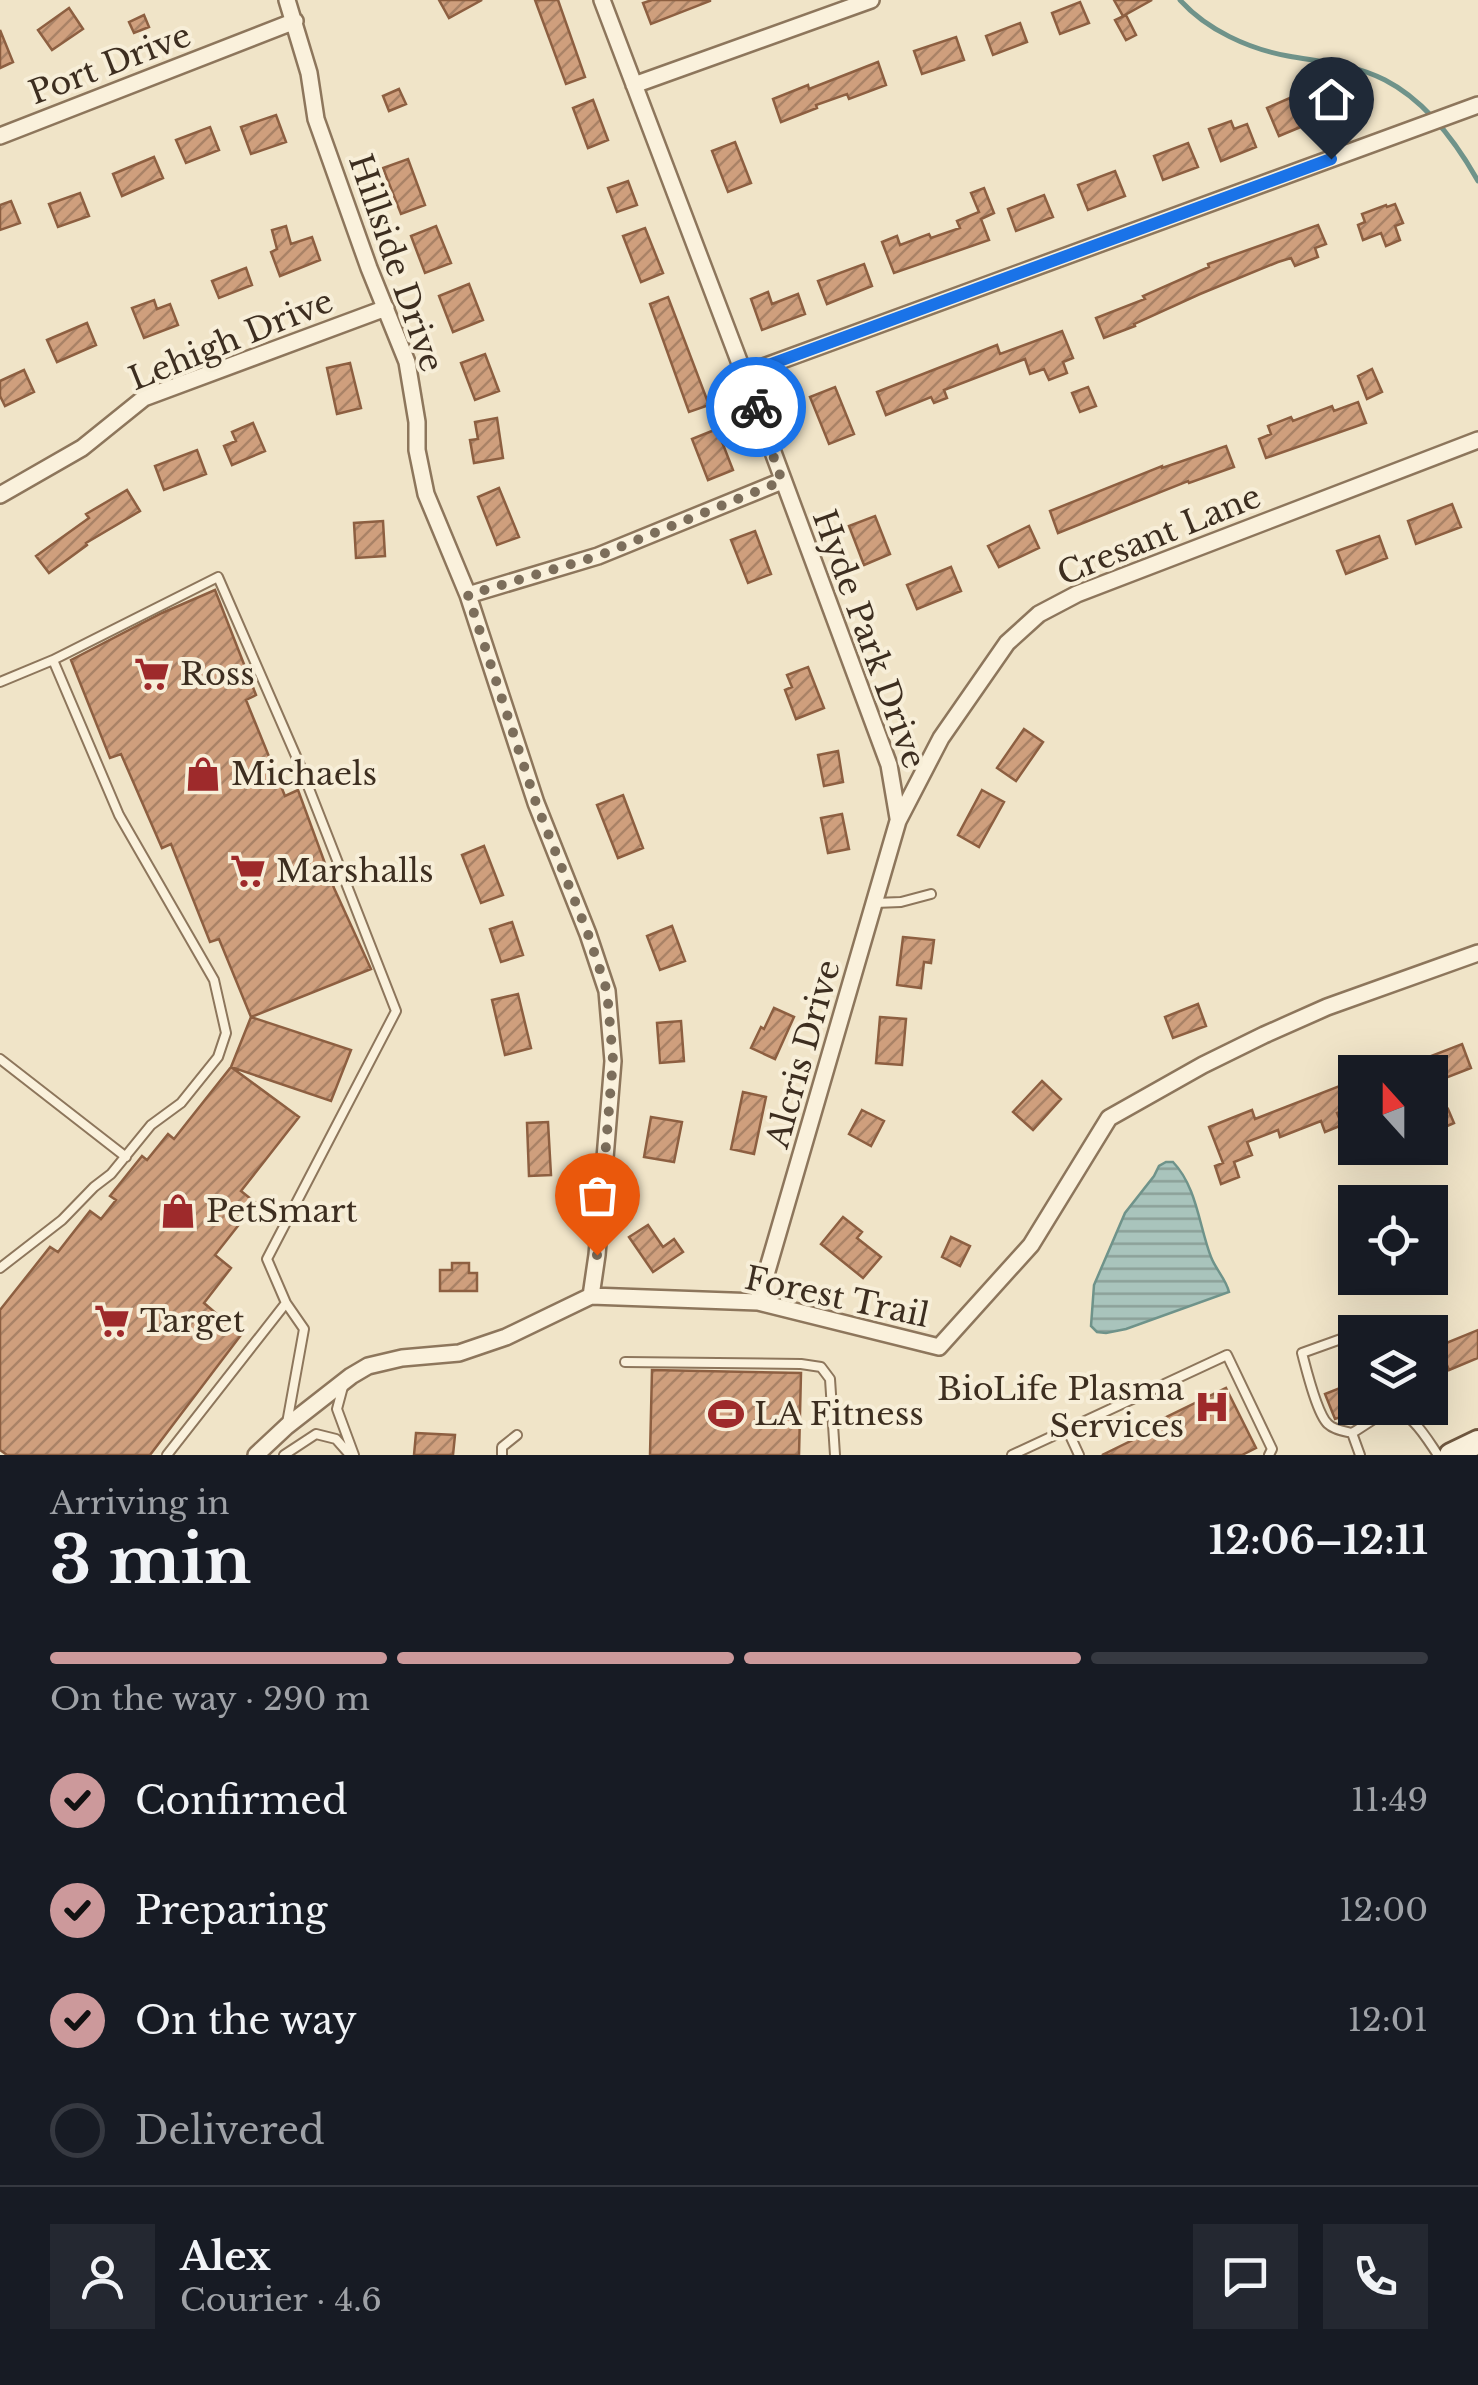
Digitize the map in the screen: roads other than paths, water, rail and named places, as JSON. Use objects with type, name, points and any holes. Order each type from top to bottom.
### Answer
[{"type":"main road","points":[[1451,1455],[1478,1442]]},
{"type":"street","name":"Hillside Drive","points":[[287,0],[309,73],[316,119],[408,362],[426,494],[468,595],[536,803],[607,991],[613,1060],[591,1296]]},
{"type":"street","name":"Hyde Park Drive","points":[[602,0],[889,765],[898,820]]},
{"type":"street","points":[[634,85],[870,0]]},
{"type":"street","name":"Port Drive","points":[[0,136],[295,22]]},
{"type":"street","points":[[744,374],[1478,105]]},
{"type":"street","name":"Lehigh Drive","points":[[0,496],[82,448],[144,398],[386,308]]},
{"type":"street","name":"Cresant Lane","points":[[898,820],[953,720],[1007,643],[1039,614],[1076,594],[1478,440]]},
{"type":"street","points":[[468,595],[598,556],[782,481]]},
{"type":"street","name":"Alcris Drive","points":[[758,1302],[898,820]]},
{"type":"street","name":"Forest Trail","points":[[256,1455],[286,1426],[368,1366],[402,1358],[458,1353],[506,1337],[591,1296],[758,1302],[939,1347],[1031,1245],[1109,1118],[1264,1035],[1478,953]]},
{"type":"lane","points":[[0,682],[218,578],[299,763],[396,1011],[268,1259],[286,1303],[304,1329],[286,1426]]},
{"type":"lane","points":[[0,1268],[62,1220],[111,1174],[151,1126],[182,1102],[218,1057],[226,1033],[214,980],[119,814],[53,660]]},
{"type":"lane","points":[[875,903],[901,902],[931,894]]},
{"type":"lane","points":[[0,1059],[126,1156]]},
{"type":"lane","points":[[167,1455],[286,1303]]},
{"type":"lane","points":[[1338,1340],[1302,1352],[1326,1423],[1352,1433],[1391,1411],[1403,1413],[1438,1455]]},
{"type":"lane","points":[[1012,1455],[1228,1355],[1272,1449],[1269,1455]]},
{"type":"lane","points":[[625,1362],[821,1366],[830,1379],[835,1455]]},
{"type":"lane","points":[[345,1381],[337,1408],[352,1455]]},
{"type":"lane","points":[[1067,1429],[1078,1455]]},
{"type":"lane","points":[[1352,1433],[1360,1455]]},
{"type":"lane","points":[[284,1455],[316,1434],[336,1439],[352,1455]]},
{"type":"lane","points":[[502,1455],[502,1447],[517,1435]]},
{"type":"water","points":[[1166,1162],[1173,1162],[1187,1183],[1211,1257],[1229,1292],[1126,1329],[1097,1332],[1091,1326],[1094,1285],[1125,1213]]},
{"type":"waterway","points":[[1180,0],[1216,29],[1244,43],[1273,53],[1361,70],[1400,89],[1439,124],[1478,181]]},
{"type":"place","name":"Ross","points":[[152,674]]},
{"type":"place","name":"Michaels","points":[[203,774]]},
{"type":"place","name":"Marshalls","points":[[248,871]]},
{"type":"place","name":"PetSmart","points":[[178,1211]]},
{"type":"place","name":"Target","points":[[112,1321]]},
{"type":"place","name":"BioLife Plasma Services","points":[[1212,1407]]},
{"type":"place","name":"LA Fitness","points":[[726,1414]]}]
